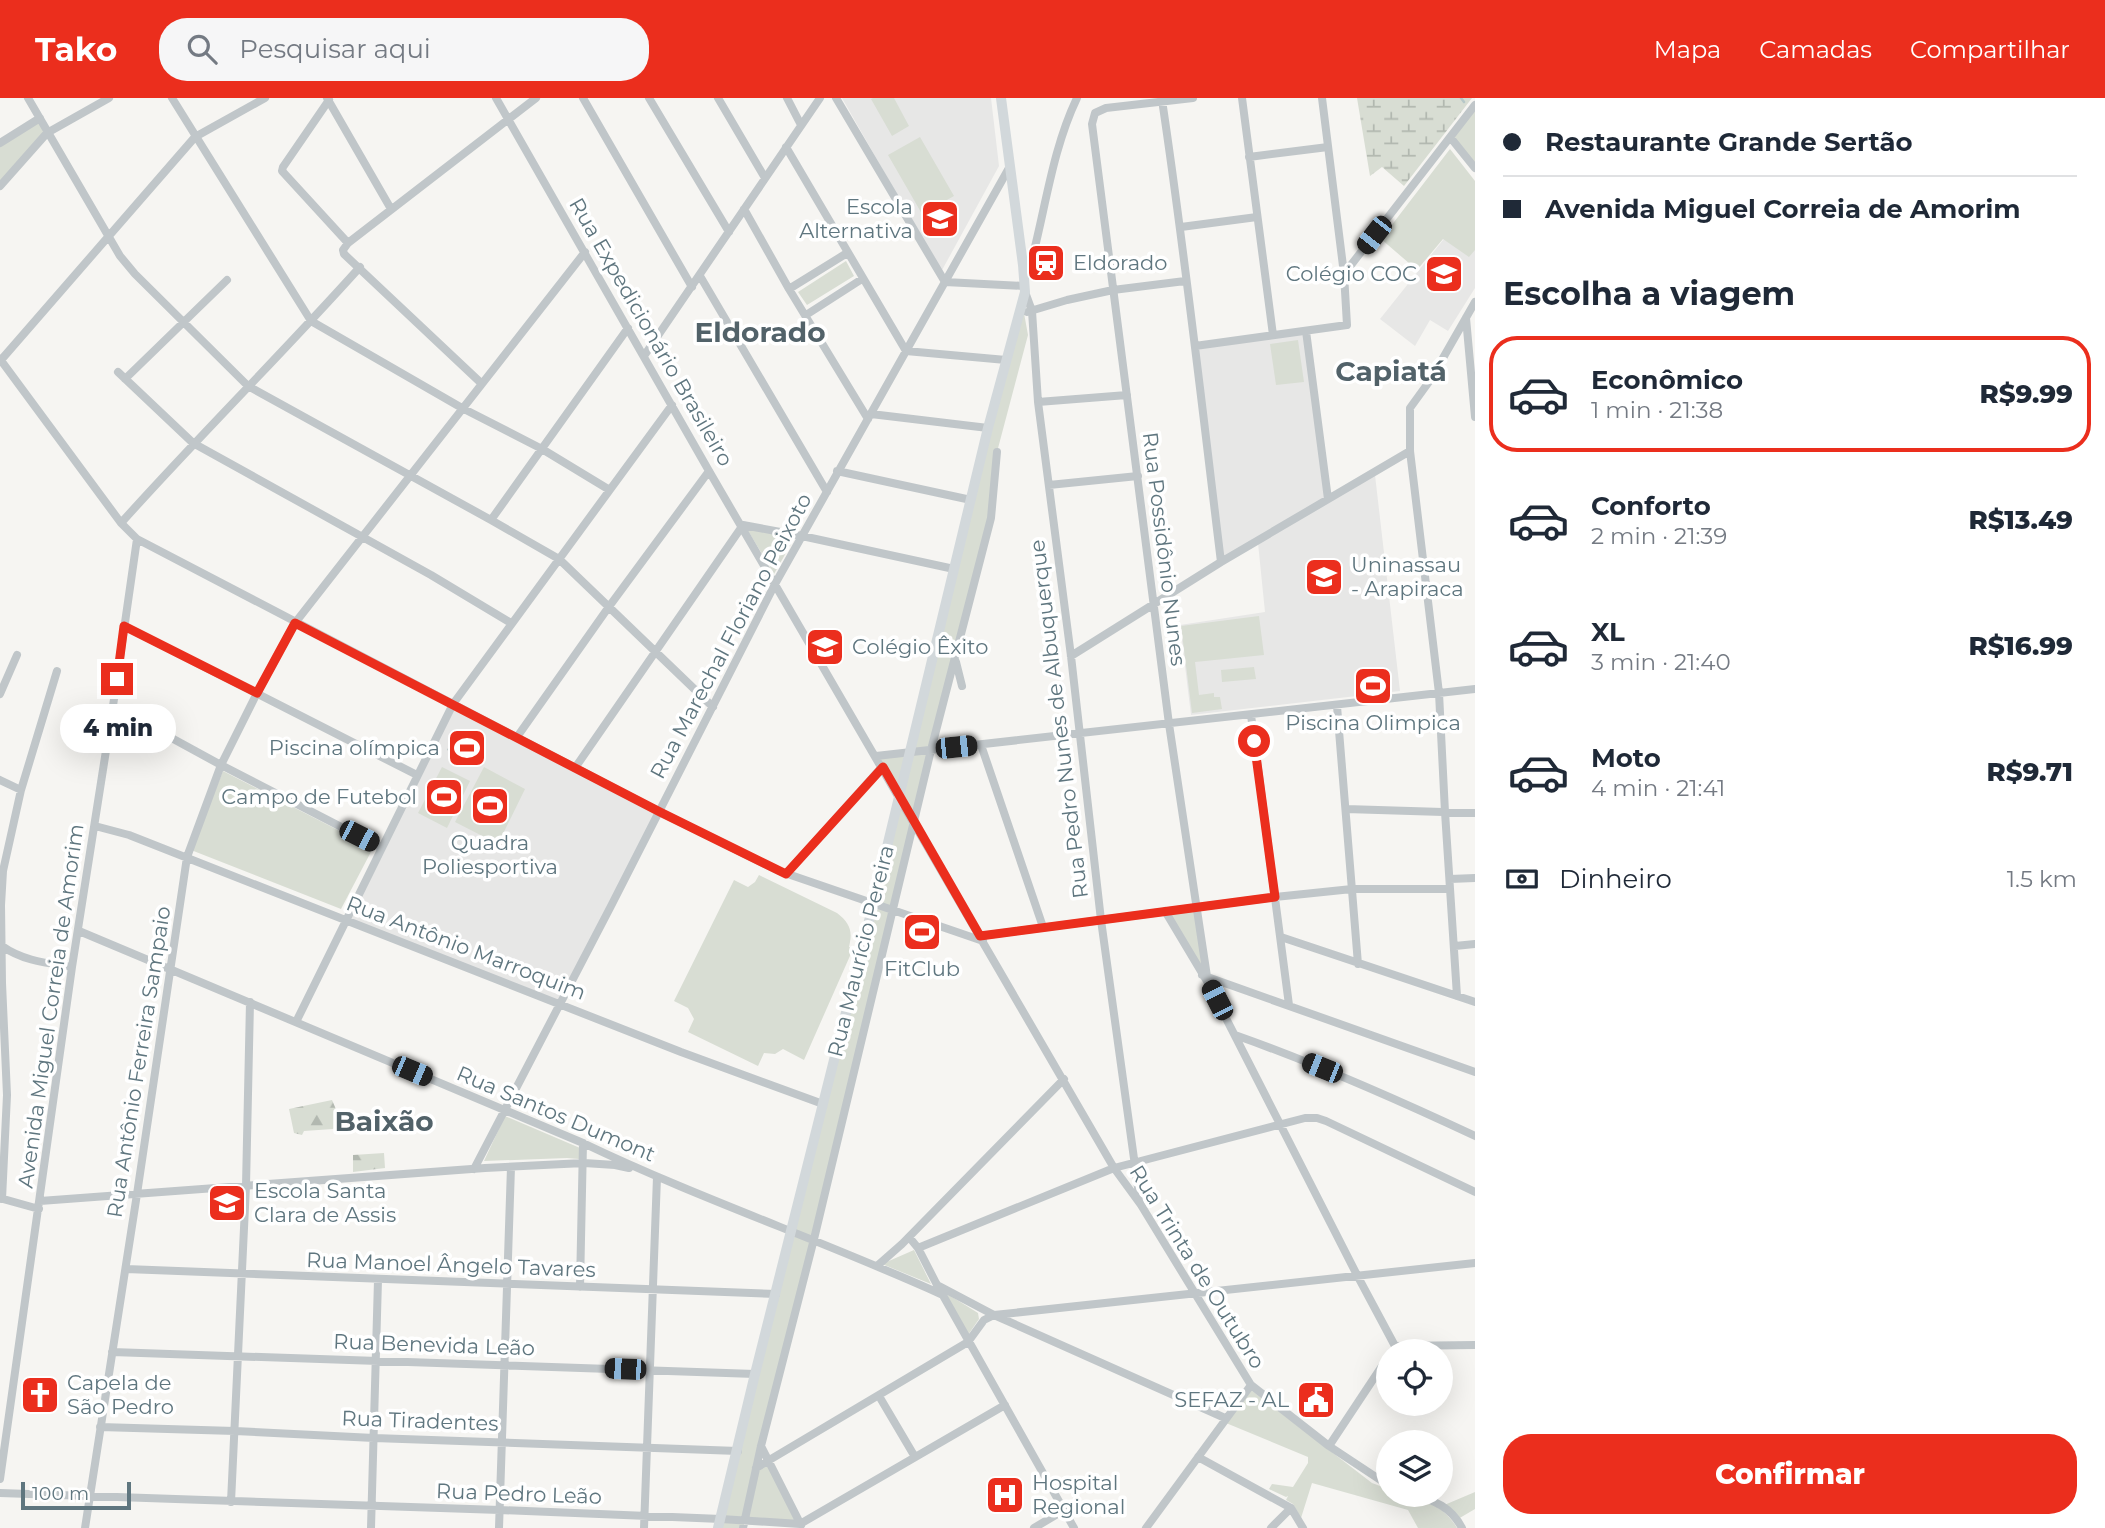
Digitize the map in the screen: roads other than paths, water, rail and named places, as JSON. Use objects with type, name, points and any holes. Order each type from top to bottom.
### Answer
[{"type":"main road","name":"Rua Maurício Pereira","points":[[720,1523],[988,428],[1025,289],[1001,98]]},
{"type":"street","points":[[27,98],[120,257],[248,386],[559,559],[713,707]]},
{"type":"street","points":[[0,186],[47,134],[109,98]]},
{"type":"street","points":[[172,98],[312,321],[462,408],[542,449],[608,489]]},
{"type":"street","points":[[265,98],[195,137],[0,360],[121,523],[136,539],[660,812],[786,874],[873,905],[981,938],[1043,927],[1275,897],[1352,889],[1450,884],[1475,878]]},
{"type":"street","name":"Rua Expedicionário Brasileiro","points":[[496,98],[709,471],[743,525],[970,918]]},
{"type":"street","points":[[345,246],[536,98]]},
{"type":"street","points":[[583,98],[692,287]]},
{"type":"street","points":[[649,98],[729,232]]},
{"type":"street","points":[[718,98],[765,178]]},
{"type":"street","points":[[787,98],[801,125]]},
{"type":"street","points":[[644,356],[820,98]]},
{"type":"street","points":[[836,98],[946,282],[1025,289]]},
{"type":"street","points":[[1023,265],[1029,265],[1032,259],[1053,166],[1077,98]]},
{"type":"street","points":[[1193,98],[1162,100],[1181,227],[1185,281],[1221,562]]},
{"type":"street","points":[[1242,98],[1273,335]]},
{"type":"street","points":[[1195,346],[1347,324],[1344,274],[1322,98]]},
{"type":"street","points":[[391,209],[328,99],[282,171],[345,246],[359,267],[481,383]]},
{"type":"street","name":"Rua Possidônio Nunes","points":[[1162,100],[1105,108],[1092,119],[1169,724],[1205,978]]},
{"type":"street","points":[[1344,274],[1475,105]]},
{"type":"street","points":[[0,144],[40,118]]},
{"type":"street","points":[[1450,137],[1475,168]]},
{"type":"street","points":[[786,147],[906,351],[1006,360]]},
{"type":"street","points":[[1249,157],[1328,147]]},
{"type":"street","name":"Rua Marechal Floriano Peixoto","points":[[474,1169],[775,584],[1009,168]]},
{"type":"street","points":[[744,209],[789,289],[869,417],[988,428]]},
{"type":"street","points":[[1181,227],[1257,217]]},
{"type":"street","name":"Rua Antônio Ferreira Sampaio","points":[[85,1528],[138,1194],[187,857],[221,765],[295,623],[585,252]]},
{"type":"street","points":[[789,289],[847,253]]},
{"type":"street","points":[[121,523],[193,443],[312,321],[359,267]]},
{"type":"street","points":[[700,275],[827,492]]},
{"type":"street","points":[[806,315],[862,279]]},
{"type":"street","points":[[125,379],[227,280]]},
{"type":"street","points":[[1019,315],[1067,300],[1113,290],[1185,281]]},
{"type":"street","name":"Rua Pedro Nunes de Albuquerque","points":[[1025,289],[1032,311],[1038,402],[1101,920],[1141,1205]]},
{"type":"street","points":[[1457,996],[1439,693],[1410,451],[1410,408],[1431,379],[1475,302]]},
{"type":"street","points":[[1466,318],[1475,417]]},
{"type":"street","points":[[491,520],[628,328]]},
{"type":"street","points":[[1306,331],[1328,499]]},
{"type":"street","points":[[118,372],[193,443],[431,575],[511,623]]},
{"type":"street","points":[[1038,402],[1127,395]]},
{"type":"street","points":[[296,1022],[453,704],[672,404]]},
{"type":"street","points":[[1071,656],[1221,562],[1410,451]]},
{"type":"street","name":"Rua Maurício Pereira","points":[[744,1524],[931,750],[991,518],[997,452]]},
{"type":"street","points":[[517,737],[709,471]]},
{"type":"street","points":[[837,471],[971,500]]},
{"type":"street","points":[[1049,485],[1138,476]]},
{"type":"street","points":[[575,768],[743,525],[954,569]]},
{"type":"street","name":"Avenida Miguel Correia de Amorim","points":[[0,1479],[4,1417],[39,1205],[136,539]]},
{"type":"street","points":[[124,626],[417,775]]},
{"type":"street","points":[[0,694],[4,676],[17,655]]},
{"type":"street","points":[[955,659],[962,686]]},
{"type":"street","points":[[57,671],[3,850],[3,1062],[8,1096],[1,1199],[39,1205],[246,1185],[584,1163],[615,1165],[642,1171]]},
{"type":"street","points":[[876,756],[1475,689]]},
{"type":"street","points":[[113,706],[382,848]]},
{"type":"street","points":[[1337,706],[1358,964]]},
{"type":"street","points":[[1251,715],[1289,1005]]},
{"type":"street","points":[[981,745],[1043,927]]},
{"type":"street","points":[[786,874],[883,767]]},
{"type":"street","points":[[0,780],[21,790]]},
{"type":"street","points":[[1346,809],[1475,813]]},
{"type":"street","name":"Rua Antônio Marroquim","points":[[95,826],[187,857],[681,1052],[823,1104]]},
{"type":"street","points":[[1165,911],[1235,1035],[1389,1339]]},
{"type":"street","points":[[953,930],[964,926],[970,918]]},
{"type":"street","name":"Rua Trinta de Outubro","points":[[970,918],[1114,1168],[1141,1205],[1251,1385],[1329,1446],[1376,1477]]},
{"type":"street","name":"Rua Santos Dumont","points":[[79,930],[583,1143],[642,1171],[814,1239],[943,1295]]},
{"type":"street","points":[[1281,937],[1475,1002]]},
{"type":"street","points":[[1455,946],[1475,944]]},
{"type":"street","points":[[2,946],[35,962],[72,967]]},
{"type":"street","points":[[1205,978],[1289,1005],[1475,1072]]},
{"type":"street","points":[[231,1502],[246,1185],[250,1002]]},
{"type":"street","points":[[1235,1035],[1361,1083],[1475,1136]]},
{"type":"street","points":[[877,1266],[909,1237],[1064,1079]]},
{"type":"street","points":[[918,1248],[1114,1168],[1305,1118],[1326,1121],[1475,1192]]},
{"type":"street","points":[[580,1287],[583,1143]]},
{"type":"street","points":[[499,1528],[512,1167]]},
{"type":"street","points":[[644,1528],[657,1177]]},
{"type":"street","points":[[909,1237],[918,1248],[1074,1528]]},
{"type":"street","points":[[756,1468],[968,1342],[984,1320],[994,1315],[1475,1263]]},
{"type":"street","name":"Rua Manoel Ângelo Tavares","points":[[126,1269],[776,1294]]},
{"type":"street","points":[[371,1528],[378,1280]]},
{"type":"street","points":[[936,1283],[944,1290],[994,1315],[1225,1419]]},
{"type":"street","points":[[1453,1346],[1475,1345]]},
{"type":"street","name":"Rua Benevida Leão","points":[[112,1352],[755,1374]]},
{"type":"street","points":[[1329,1446],[1376,1375]]},
{"type":"street","points":[[1146,1528],[1251,1385]]},
{"type":"street","points":[[879,1396],[915,1457]]},
{"type":"street","points":[[761,1446],[801,1526],[1005,1405]]},
{"type":"street","name":"Rua Tiradentes","points":[[100,1427],[738,1451]]},
{"type":"street","points":[[1198,1457],[1291,1508],[1303,1528]]},
{"type":"street","name":"Rua Pedro Leão","points":[[0,1493],[500,1510],[801,1526]]},
{"type":"street","points":[[1444,1507],[1460,1524]]},
{"type":"street","points":[[1271,1528],[1291,1508]]},
{"type":"street","points":[[1034,1528],[1064,1510]]},
{"type":"water","name":"Piscina Olimpica","points":[[1385,677],[1387,691],[1360,694],[1358,680]]},
{"type":"water","name":"Piscina olímpica","points":[[457,730],[486,745],[476,765],[447,750]]},
{"type":"waterway","points":[[1461,98],[1464,102]]},
{"type":"place","name":"Escola Alternativa","points":[[940,219]]},
{"type":"place","name":"Eldorado","points":[[1046,263]]},
{"type":"place","name":"Colégio COC","points":[[1444,274]]},
{"type":"place","name":"Uninassau - Arapiraca","points":[[1324,577]]},
{"type":"place","name":"Colégio Êxito","points":[[825,647]]},
{"type":"place","name":"Piscina Olimpica","points":[[1373,686]]},
{"type":"place","name":"Piscina olímpica","points":[[467,748]]},
{"type":"place","name":"Campo de Futebol","points":[[444,797]]},
{"type":"place","name":"Quadra Poliesportiva","points":[[490,806]]},
{"type":"place","name":"FitClub","points":[[922,932]]},
{"type":"place","name":"Escola Santa Clara de Assis","points":[[227,1203]]},
{"type":"place","name":"Capela de São Pedro","points":[[40,1395]]},
{"type":"place","name":"SEFAZ - AL","points":[[1316,1400]]},
{"type":"place","name":"Hospital Regional","points":[[1005,1495]]},
{"type":"district","name":"Eldorado","points":[[760,332]]},
{"type":"district","name":"Capiatá","points":[[1391,371]]},
{"type":"district","name":"Baixão","points":[[384,1121]]}]
